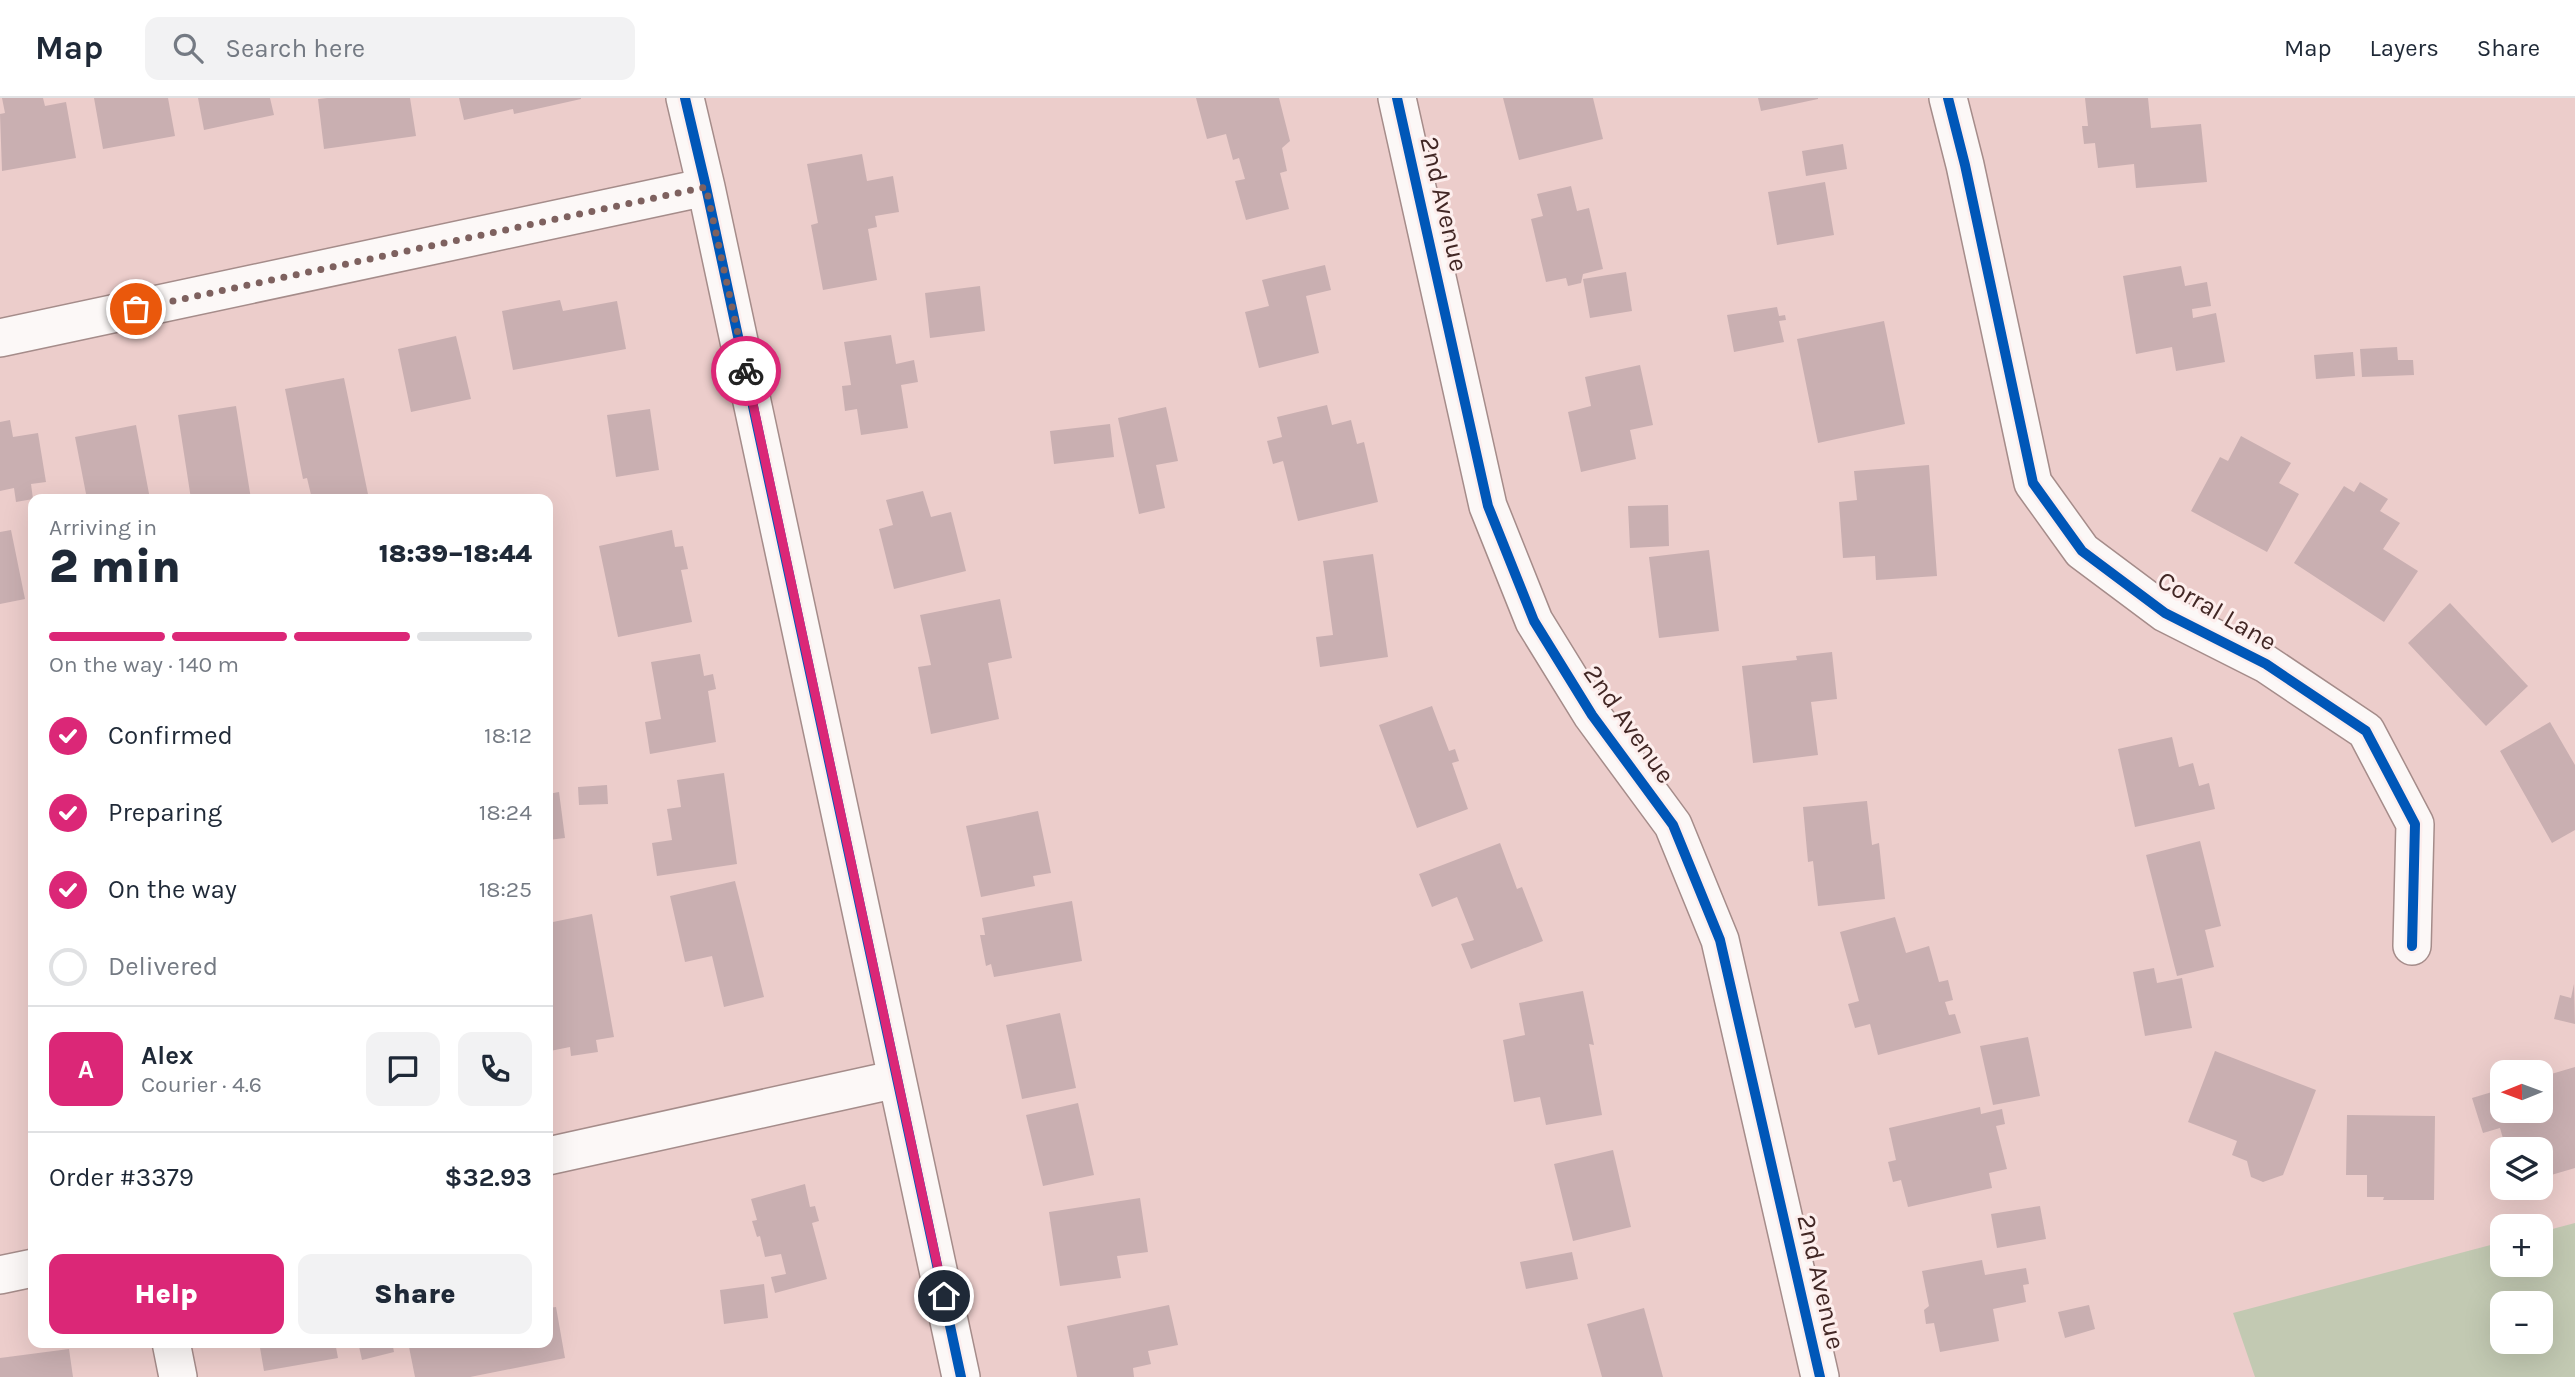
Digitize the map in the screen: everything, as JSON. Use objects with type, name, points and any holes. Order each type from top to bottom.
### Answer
[{"type":"street","points":[[685,98],[961,1377]]},
{"type":"street","name":"2nd Avenue","points":[[1397,98],[1488,506],[1534,621],[1592,715],[1673,825],[1720,940],[1820,1377]]},
{"type":"street","name":"Corral Lane","points":[[1948,98],[1965,165],[2033,483],[2082,551],[2165,613],[2266,664],[2365,731],[2415,824],[2412,946]]},
{"type":"street","points":[[0,338],[706,187]]},
{"type":"street","points":[[553,1155],[897,1079]]},
{"type":"street","points":[[0,1275],[28,1269]]},
{"type":"street","points":[[172,1348],[178,1377]]},
{"type":"green space","points":[[2575,1223],[2575,1377],[2255,1377],[2233,1313],[2490,1245],[2490,1277],[2553,1277],[2553,1229]]},
{"type":"building","points":[[2,98],[43,98],[45,106],[66,102],[76,158],[2,171],[0,114],[5,113]]},
{"type":"building","points":[[94,98],[168,98],[175,136],[103,149]]},
{"type":"building","points":[[198,98],[270,98],[274,115],[204,130]]},
{"type":"building","points":[[410,98],[416,136],[324,149],[318,99]]},
{"type":"building","points":[[459,98],[581,99],[514,114],[513,109],[464,120]]},
{"type":"building","points":[[1196,98],[1279,98],[1290,141],[1282,148],[1287,171],[1280,173],[1289,209],[1246,220],[1235,181],[1245,179],[1239,158],[1233,160],[1226,134],[1207,139]]},
{"type":"building","points":[[1503,98],[1593,98],[1603,139],[1519,160]]},
{"type":"building","points":[[1758,98],[1818,98],[1818,99],[1761,111]]},
{"type":"building","points":[[2085,98],[2148,98],[2151,128],[2201,124],[2207,182],[2136,188],[2134,164],[2098,168],[2095,143],[2084,144],[2082,126],[2088,126]]},
{"type":"building","points":[[1843,144],[1847,169],[1806,176],[1802,151]]},
{"type":"building","points":[[862,154],[867,181],[893,176],[899,212],[875,216],[877,227],[868,229],[877,280],[823,290],[811,225],[818,223],[807,164]]},
{"type":"building","points":[[1825,182],[1834,235],[1777,245],[1768,192]]},
{"type":"building","points":[[1571,186],[1577,211],[1589,208],[1603,269],[1583,274],[1581,283],[1568,286],[1566,278],[1546,282],[1531,219],[1543,216],[1537,194]]},
{"type":"building","points":[[1325,265],[1331,290],[1306,296],[1319,353],[1259,368],[1245,312],[1269,306],[1262,280]]},
{"type":"building","points":[[2181,266],[2185,286],[2207,282],[2211,306],[2192,309],[2193,318],[2216,313],[2225,362],[2176,371],[2172,347],[2136,354],[2123,276]]},
{"type":"building","points":[[1626,272],[1632,311],[1590,318],[1583,279]]},
{"type":"building","points":[[980,286],[985,331],[930,338],[925,293]]},
{"type":"building","points":[[560,300],[563,311],[617,301],[626,349],[513,370],[502,311]]},
{"type":"building","points":[[1777,307],[1779,316],[1785,315],[1786,320],[1779,321],[1784,342],[1734,352],[1727,315]]},
{"type":"building","points":[[1884,321],[1905,424],[1818,443],[1797,339]]},
{"type":"building","points":[[891,335],[896,364],[914,360],[918,382],[901,385],[908,428],[861,435],[857,409],[845,411],[842,386],[851,385],[844,342]]},
{"type":"building","points":[[456,336],[471,399],[411,412],[398,349]]},
{"type":"building","points":[[2397,347],[2398,360],[2413,360],[2414,375],[2362,377],[2360,349]]},
{"type":"building","points":[[2353,352],[2355,376],[2316,379],[2314,355]]},
{"type":"building","points":[[1640,365],[1653,425],[1630,430],[1636,459],[1581,472],[1568,412],[1591,406],[1585,377]]},
{"type":"building","points":[[344,378],[368,494],[311,494],[307,478],[303,479],[285,389]]},
{"type":"building","points":[[1327,405],[1332,425],[1351,420],[1357,444],[1364,442],[1378,502],[1298,521],[1283,461],[1273,464],[1267,441],[1282,437],[1277,417]]},
{"type":"building","points":[[236,406],[250,494],[190,494],[178,415]]},
{"type":"building","points":[[1166,407],[1178,461],[1156,465],[1165,508],[1139,514],[1118,418]]},
{"type":"building","points":[[650,409],[659,470],[616,477],[607,415]]},
{"type":"building","points":[[10,420],[13,437],[38,433],[46,482],[31,484],[32,494],[28,494],[28,500],[16,502],[14,488],[0,491],[0,422]]},
{"type":"building","points":[[1110,424],[1114,457],[1054,464],[1050,431]]},
{"type":"building","points":[[136,425],[149,494],[86,494],[75,437]]},
{"type":"building","points":[[2241,436],[2291,463],[2279,483],[2299,494],[2267,552],[2191,511],[2220,457],[2228,461]]},
{"type":"building","points":[[1929,465],[1937,576],[1876,580],[1875,556],[1843,558],[1839,502],[1857,500],[1854,471]]},
{"type":"building","points":[[2360,482],[2388,499],[2380,511],[2400,523],[2383,549],[2418,571],[2384,622],[2294,563],[2344,486],[2354,492]]},
{"type":"building","points":[[923,491],[931,517],[951,512],[966,571],[894,589],[879,529],[893,525],[886,500]]},
{"type":"building","points":[[1668,505],[1669,546],[1630,548],[1628,506]]},
{"type":"building","points":[[11,530],[25,599],[0,604],[0,532]]},
{"type":"building","points":[[672,530],[675,547],[683,546],[688,569],[681,570],[692,622],[618,637],[599,546]]},
{"type":"building","points":[[1709,550],[1719,631],[1659,638],[1649,557]]},
{"type":"building","points":[[1373,554],[1388,657],[1320,667],[1316,637],[1333,635],[1323,561]]},
{"type":"building","points":[[1000,599],[1012,658],[988,663],[999,719],[931,734],[918,667],[931,665],[920,615]]},
{"type":"building","points":[[2450,603],[2528,686],[2486,726],[2408,643]]},
{"type":"building","points":[[1832,652],[1837,699],[1811,702],[1818,755],[1753,763],[1742,666],[1797,660],[1796,656]]},
{"type":"building","points":[[700,654],[704,676],[713,674],[716,689],[708,691],[716,742],[650,754],[645,722],[661,719],[651,662]]},
{"type":"building","points":[[1432,706],[1449,751],[1455,749],[1459,761],[1452,763],[1468,809],[1417,828],[1379,725]]},
{"type":"building","points":[[2550,722],[2575,765],[2575,830],[2552,843],[2500,751]]},
{"type":"building","points":[[2172,737],[2179,767],[2193,763],[2199,786],[2209,783],[2215,809],[2135,827],[2118,749]]},
{"type":"building","points":[[724,773],[737,864],[657,876],[652,843],[672,840],[667,809],[681,807],[677,780]]},
{"type":"building","points":[[607,785],[608,804],[579,805],[578,787]]},
{"type":"building","points":[[559,792],[565,838],[553,839],[553,793]]},
{"type":"building","points":[[1867,801],[1872,845],[1879,843],[1885,899],[1818,906],[1813,861],[1808,862],[1803,807]]},
{"type":"building","points":[[1038,811],[1051,873],[1033,876],[1035,886],[981,897],[966,826]]},
{"type":"building","points":[[2200,841],[2221,926],[2205,930],[2214,967],[2177,976],[2146,855]]},
{"type":"building","points":[[1500,843],[1517,889],[1522,887],[1543,941],[1471,969],[1461,944],[1474,940],[1457,897],[1432,907],[1419,874]]},
{"type":"building","points":[[735,881],[764,997],[724,1007],[712,956],[685,962],[670,896]]},
{"type":"building","points":[[1072,901],[1082,961],[994,977],[991,964],[986,966],[980,935],[985,935],[982,918]]},
{"type":"building","points":[[592,914],[614,1037],[596,1040],[598,1052],[571,1056],[570,1047],[553,1050],[553,922]]},
{"type":"building","points":[[1895,917],[1906,953],[1929,946],[1939,982],[1948,980],[1953,1000],[1945,1002],[1949,1015],[1955,1014],[1961,1033],[1878,1055],[1870,1024],[1855,1028],[1848,1004],[1859,1001],[1840,932]]},
{"type":"building","points":[[2154,968],[2157,983],[2182,978],[2192,1028],[2145,1036],[2133,972]]},
{"type":"building","points":[[2574,984],[2575,1024],[2554,1019],[2560,995],[2571,998]]},
{"type":"building","points":[[1583,991],[1594,1045],[1589,1044],[1602,1115],[1546,1125],[1540,1097],[1514,1102],[1503,1040],[1525,1035],[1519,1003]]},
{"type":"building","points":[[1060,1013],[1076,1088],[1022,1099],[1006,1025]]},
{"type":"building","points":[[2028,1037],[2040,1096],[1993,1105],[1980,1046]]},
{"type":"building","points":[[2215,1051],[2316,1090],[2283,1175],[2263,1182],[2251,1177],[2247,1161],[2232,1155],[2237,1141],[2188,1122]]},
{"type":"building","points":[[2575,1067],[2575,1168],[2553,1174],[2553,1137],[2503,1137],[2500,1128],[2483,1133],[2472,1098],[2490,1093],[2490,1124],[2553,1124],[2553,1073]]},
{"type":"building","points":[[1078,1103],[1094,1175],[1043,1186],[1026,1115]]},
{"type":"building","points":[[1980,1107],[1981,1114],[2002,1109],[2005,1124],[1996,1126],[2007,1169],[1989,1173],[1992,1188],[1908,1207],[1901,1180],[1893,1182],[1888,1162],[1896,1160],[1889,1128]]},
{"type":"building","points":[[2347,1115],[2435,1116],[2434,1200],[2383,1200],[2384,1197],[2367,1197],[2367,1175],[2346,1175]]},
{"type":"building","points":[[1613,1150],[1631,1227],[1573,1241],[1554,1164]]},
{"type":"building","points":[[805,1184],[810,1207],[815,1206],[819,1221],[812,1223],[827,1279],[775,1293],[771,1277],[786,1274],[781,1254],[765,1257],[760,1236],[757,1237],[752,1221],[757,1220],[751,1199]]},
{"type":"building","points":[[1140,1198],[1148,1252],[1117,1256],[1121,1278],[1060,1286],[1049,1212]]},
{"type":"building","points":[[2040,1206],[2046,1239],[1997,1248],[1991,1214]]},
{"type":"building","points":[[1572,1252],[1578,1279],[1526,1289],[1520,1262]]},
{"type":"building","points":[[1982,1260],[1985,1275],[2026,1268],[2029,1284],[2023,1285],[2026,1302],[1993,1309],[1999,1341],[1940,1352],[1934,1323],[1926,1324],[1924,1310],[1929,1306],[1922,1271]]},
{"type":"building","points":[[764,1284],[768,1318],[724,1324],[720,1290]]},
{"type":"building","points":[[1169,1305],[1178,1345],[1148,1351],[1151,1364],[1133,1368],[1134,1377],[1077,1377],[1067,1326]]},
{"type":"building","points":[[2089,1305],[2095,1329],[2065,1338],[2058,1312]]},
{"type":"building","points":[[553,1307],[556,1307],[565,1358],[470,1377],[415,1377],[409,1348],[553,1348]]},
{"type":"building","points":[[1644,1308],[1663,1377],[1602,1377],[1587,1324]]},
{"type":"building","points":[[260,1348],[336,1348],[338,1358],[264,1371]]},
{"type":"building","points":[[359,1348],[393,1348],[394,1352],[362,1360]]},
{"type":"building","points":[[69,1349],[73,1377],[0,1377],[0,1358]]},
{"type":"cycle path","points":[[685,98],[961,1377]]},
{"type":"cycle path","points":[[1397,98],[1488,506],[1534,621],[1592,715],[1673,825],[1720,940],[1820,1377]]},
{"type":"cycle path","points":[[1948,98],[1965,165],[2033,483],[2082,551],[2165,613],[2266,664],[2366,731],[2415,824],[2412,946]]},
{"type":"way so far","points":[[136,309],[706,187],[746,371]]},
{"type":"route","points":[[746,371],[944,1296]]}]
